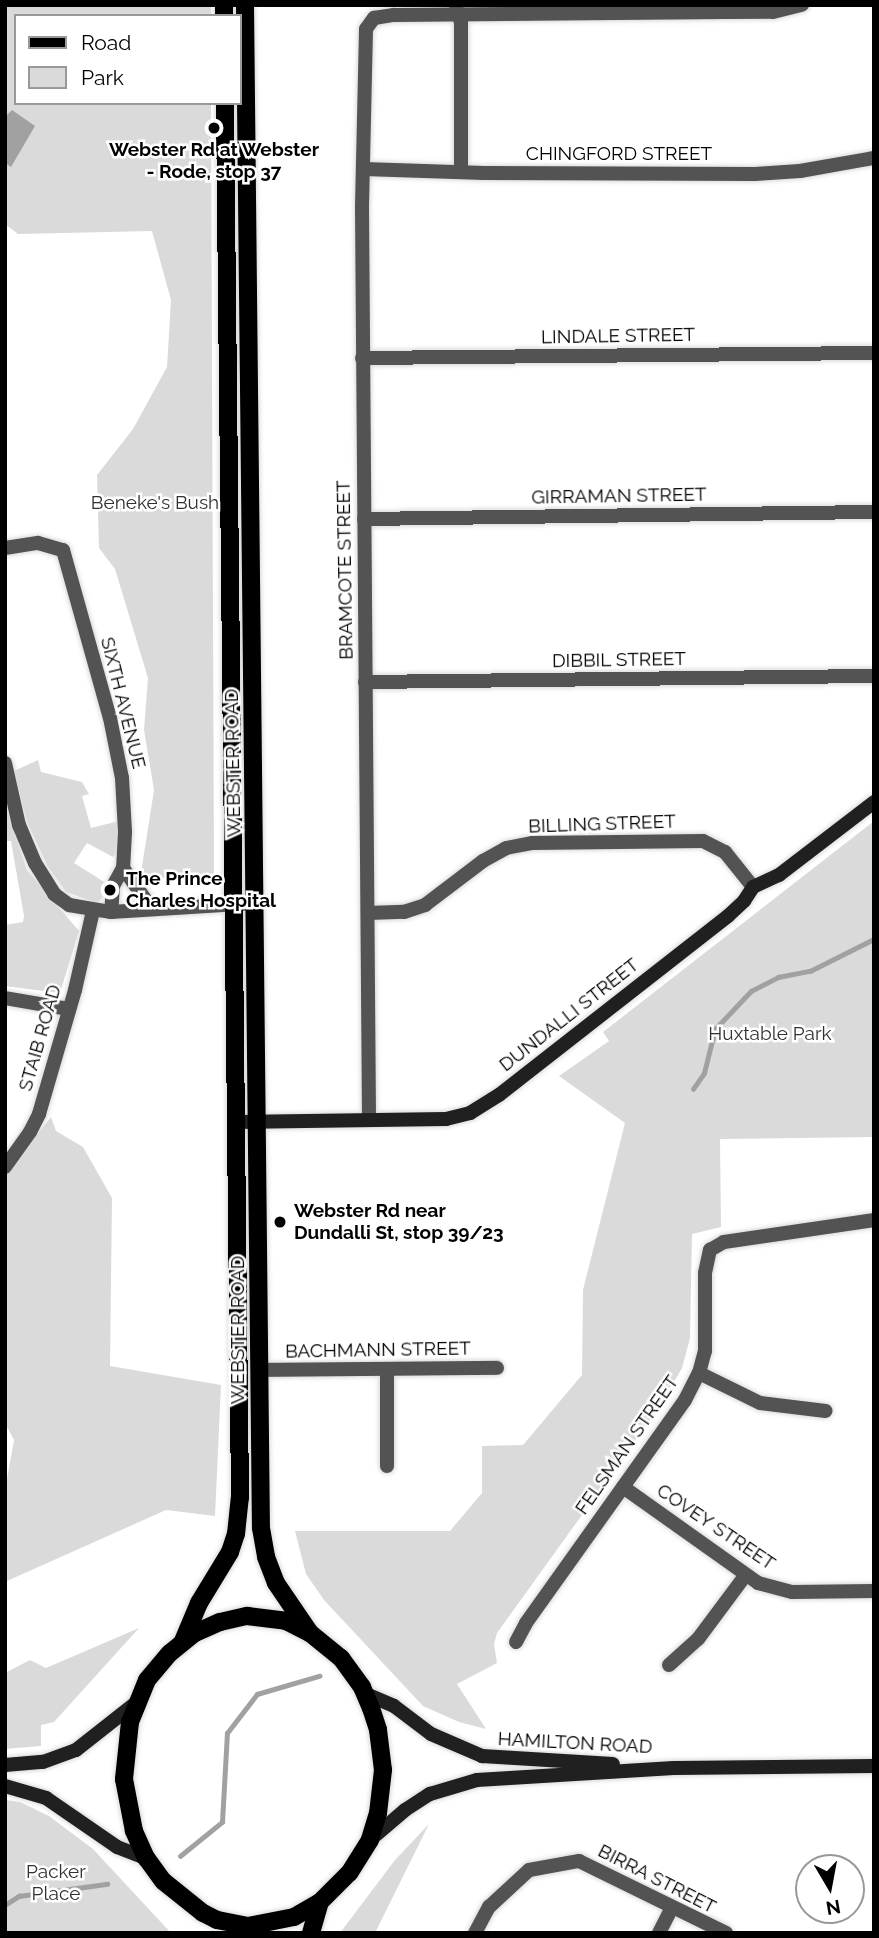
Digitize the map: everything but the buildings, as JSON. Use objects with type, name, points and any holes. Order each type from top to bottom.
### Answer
[{"type":"main road","name":"WEBSTER ROAD","points":[[245,5],[262,1542],[276,1583],[310,1633]]},
{"type":"main road","name":"WEBSTER ROAD","points":[[183,1641],[199,1603],[230,1552],[239,1516],[225,105]]},
{"type":"main road","name":"DUNDALLI STREET","points":[[236,1122],[446,1119],[482,1108],[728,916],[744,901],[753,887],[779,875],[874,802]]},
{"type":"main road","points":[[247,1616],[273,1617],[310,1633],[341,1658],[366,1694],[378,1730],[383,1770],[378,1813],[369,1840],[349,1873],[320,1902],[294,1917],[264,1926],[233,1924],[203,1913],[172,1892],[146,1858],[129,1815],[124,1779],[127,1740],[137,1702],[147,1680],[183,1641],[213,1624],[247,1616]]},
{"type":"main road","name":"HAMILTON ROAD","points":[[366,1694],[394,1706],[431,1734],[482,1756],[674,1768]]},
{"type":"main road","points":[[5,1765],[43,1762],[76,1750],[137,1702]]},
{"type":"main road","name":"HAMILTON ROAD","points":[[369,1840],[416,1802],[464,1782],[674,1768],[874,1766]]},
{"type":"main road","points":[[5,1786],[46,1798],[117,1847],[146,1858]]},
{"type":"main road","points":[[311,1933],[320,1902]]},
{"type":"main road","points":[[203,1913],[215,1933]]},
{"type":"street","points":[[461,172],[461,22],[457,9],[773,12],[802,5]]},
{"type":"street","name":"BRAMCOTE STREET","points":[[369,1119],[362,358],[366,35],[370,21],[385,16],[457,9]]},
{"type":"street","name":"CHINGFORD STREET","points":[[364,169],[755,174],[800,171],[874,158]]},
{"type":"street","name":"LINDALE STREET","points":[[362,358],[874,353]]},
{"type":"street","name":"GIRRAMAN STREET","points":[[364,519],[874,512]]},
{"type":"street","name":"SIXTH AVENUE","points":[[5,548],[38,543],[63,550],[110,718],[122,778],[125,832],[123,868],[113,886],[111,912]]},
{"type":"street","name":"DIBBIL STREET","points":[[365,682],[874,676]]},
{"type":"street","points":[[5,763],[19,825],[35,863],[54,894],[69,905],[111,912],[255,903]]},
{"type":"street","name":"BILLING STREET","points":[[368,914],[404,912],[425,905],[483,861],[506,848],[533,843],[702,841],[725,852],[753,887]]},
{"type":"street","points":[[123,868],[152,909]]},
{"type":"street","name":"STAIB ROAD","points":[[5,1167],[30,1132],[39,1114],[93,911]]},
{"type":"street","points":[[5,998],[69,1009]]},
{"type":"street","name":"FELSMAN STREET","points":[[516,1642],[526,1623],[685,1400],[699,1373],[705,1351],[705,1273],[710,1250],[724,1242],[874,1220]]},
{"type":"street","name":"BACHMANN STREET","points":[[259,1370],[497,1368]]},
{"type":"street","points":[[387,1369],[387,1466]]},
{"type":"street","points":[[699,1373],[760,1403],[826,1411]]},
{"type":"street","name":"COVEY STREET","points":[[623,1487],[745,1576],[768,1587],[792,1592],[874,1591]]},
{"type":"street","points":[[669,1665],[698,1639],[745,1576]]},
{"type":"street","name":"BIRRA STREET","points":[[475,1933],[489,1906],[529,1870],[579,1861],[726,1933]]},
{"type":"street","points":[[659,1933],[671,1908]]},
{"type":"green space","name":"Beneke's Bush","points":[[5,5],[211,5],[211,14],[14,14],[14,105],[211,105],[214,875],[140,879],[154,790],[144,730],[148,678],[115,569],[99,548],[97,475],[133,429],[167,367],[171,300],[152,231],[18,234],[5,224]]},
{"type":"green space","points":[[38,760],[41,772],[82,782],[89,794],[82,796],[91,828],[119,821],[121,847],[113,857],[87,843],[74,863],[106,883],[108,892],[97,903],[66,892],[48,867],[27,822],[14,771]]},
{"type":"green space","points":[[5,804],[27,870],[79,931],[60,993],[5,986],[5,925],[23,922],[24,916],[11,841],[5,841]]},
{"type":"green space","name":"Huxtable Park","points":[[874,821],[874,1137],[720,1139],[721,1227],[692,1234],[690,1338],[682,1368],[656,1412],[497,1633],[494,1644],[497,1663],[457,1684],[486,1729],[459,1722],[423,1706],[324,1600],[306,1574],[295,1531],[450,1531],[482,1493],[482,1446],[523,1445],[582,1375],[583,1290],[625,1123],[559,1076],[609,1041],[603,1032]]},
{"type":"green space","points":[[51,1117],[56,1131],[83,1147],[112,1198],[110,1366],[221,1385],[215,1516],[166,1510],[7,1581],[5,1490],[14,1440],[5,1423],[5,1174]]},
{"type":"green space","points":[[139,1628],[54,1722],[41,1725],[41,1746],[5,1749],[5,1673],[30,1660],[46,1668]]},
{"type":"green space","name":"Packer Place","points":[[5,1800],[20,1802],[49,1816],[93,1849],[171,1933],[5,1933]]},
{"type":"green space","points":[[429,1824],[375,1933],[340,1933],[395,1860]]},
{"type":"shaded area","points":[[12,110],[35,126],[11,167],[5,163],[5,117]]},
{"type":"waterway","points":[[693,1089],[704,1073],[715,1029],[751,991],[778,977],[810,971],[874,939]]},
{"type":"waterway","points":[[180,1856],[222,1822],[227,1733],[257,1694],[319,1676]]},
{"type":"waterway","points":[[5,1905],[19,1896],[107,1884]]},
{"type":"place","name":"Webster Rd at Webster - Rode, stop 37","points":[[214,128]]},
{"type":"place","name":"The Prince Charles Hospital","points":[[110,890]]},
{"type":"place","name":"Webster Rd near Dundalli St, stop 39/23","points":[[280,1222]]}]
